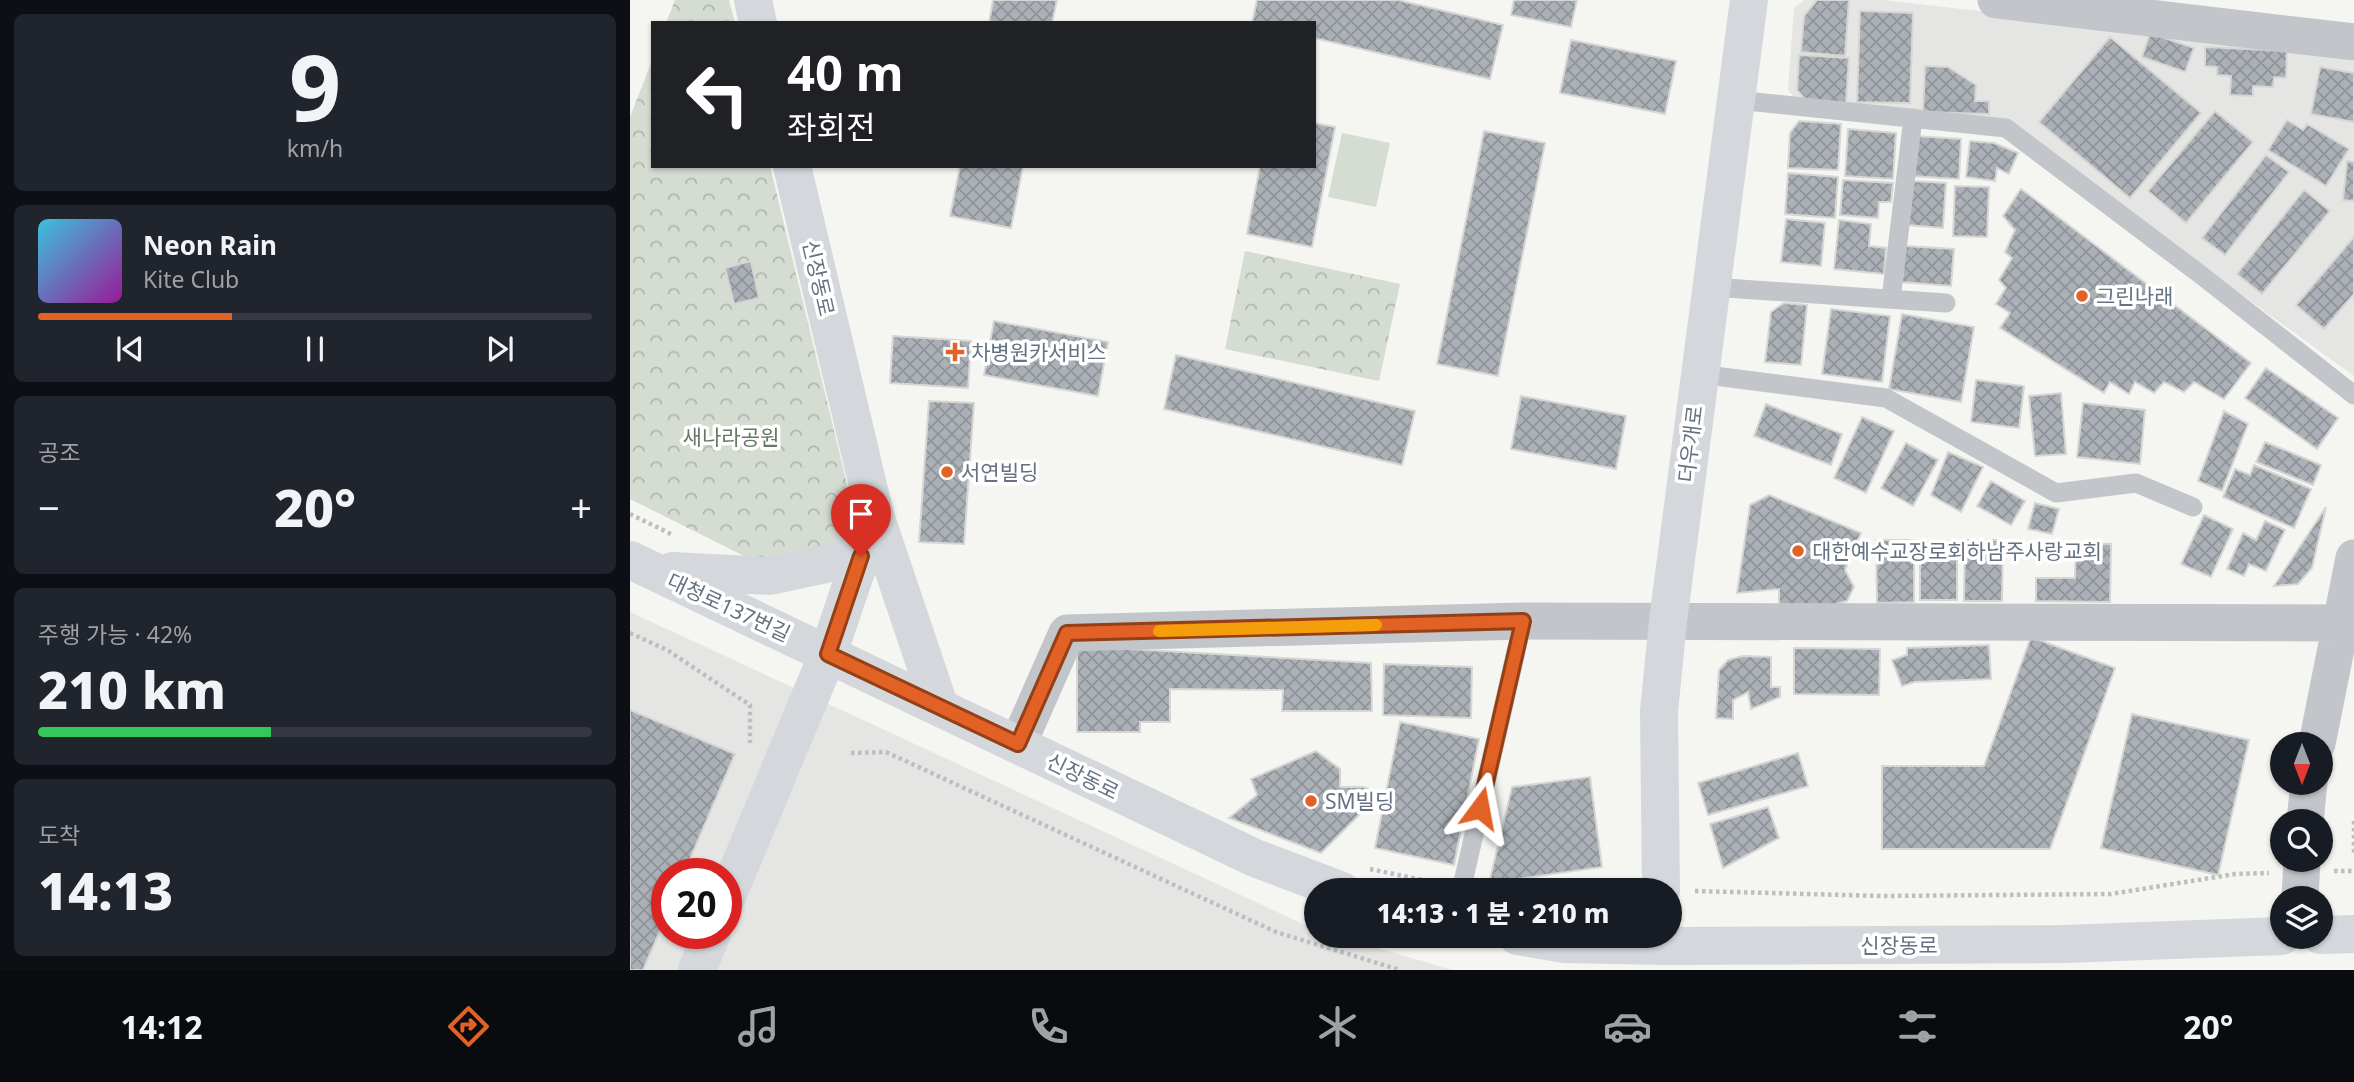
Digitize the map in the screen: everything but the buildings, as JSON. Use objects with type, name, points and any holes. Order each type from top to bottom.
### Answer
[{"type":"street","points":[[753,0],[758,21]]},
{"type":"street","name":"더우개로","points":[[1661,878],[1659,711],[1668,621],[1749,0]]},
{"type":"street","points":[[1996,0],[2354,42]]},
{"type":"street","name":"신장동로","points":[[792,168],[875,515],[940,708]]},
{"type":"street","points":[[641,565],[770,576],[849,559],[875,515]]},
{"type":"street","points":[[742,861],[828,654],[875,515]]},
{"type":"street","points":[[2319,732],[2354,558]]},
{"type":"street","name":"대청로137번길","points":[[641,565],[828,654]]},
{"type":"street","points":[[1018,744],[1067,633],[1523,621],[2340,623]]},
{"type":"street","name":"신장동로","points":[[828,654],[1255,858],[1308,878]]},
{"type":"street","points":[[2333,935],[2354,934]]},
{"type":"street","name":"신장동로","points":[[1623,948],[1666,951],[2063,944],[2270,936]]},
{"type":"street","points":[[697,970],[706,949]]},
{"type":"lane","points":[[1737,100],[2006,128],[2202,275],[2354,395]]},
{"type":"lane","points":[[1891,299],[1913,118]]},
{"type":"lane","points":[[1711,287],[1946,303]]},
{"type":"lane","points":[[1699,374],[1886,398],[2056,493],[2136,483],[2193,507]]},
{"type":"lane","points":[[1464,878],[1523,621]]},
{"type":"path","points":[[630,633],[667,649],[750,705],[750,724]]},
{"type":"path","points":[[851,753],[886,752],[1276,932],[1400,970]]},
{"type":"path","points":[[2353,855],[2354,821]]},
{"type":"path","points":[[1682,891],[1882,896],[2111,894],[2235,874],[2301,876],[2354,871]]},
{"type":"shaded area","points":[[1804,0],[1884,0],[2354,55],[2354,376],[2007,125],[1803,107],[1788,90],[1794,8]]},
{"type":"shaded area","points":[[630,612],[1304,924],[1304,948],[1378,948],[1452,970],[630,970]]},
{"type":"green space","points":[[675,0],[729,0],[734,21],[667,21]]},
{"type":"green space","name":"새나라공원","points":[[651,63],[651,168],[770,168],[854,513],[855,538],[794,581],[630,499],[630,117]]},
{"type":"green space","points":[[1342,133],[1390,143],[1376,207],[1328,197]]},
{"type":"green space","points":[[1245,251],[1400,284],[1379,381],[1225,349]]},
{"type":"slow traffic","points":[[1159,631],[1376,625]]},
{"type":"place","name":"그린나래","points":[[2082,296]]},
{"type":"place","name":"차병원카서비스","points":[[955,352]]},
{"type":"place","name":"서연빌딩","points":[[947,472]]},
{"type":"place","name":"대한예수교장로회하남주사랑교회","points":[[1798,551]]},
{"type":"place","name":"SM빌딩","points":[[1311,801]]},
{"type":"route","points":[[861,556],[828,654],[1018,744],[1067,633],[1523,621],[1480,808]]}]
